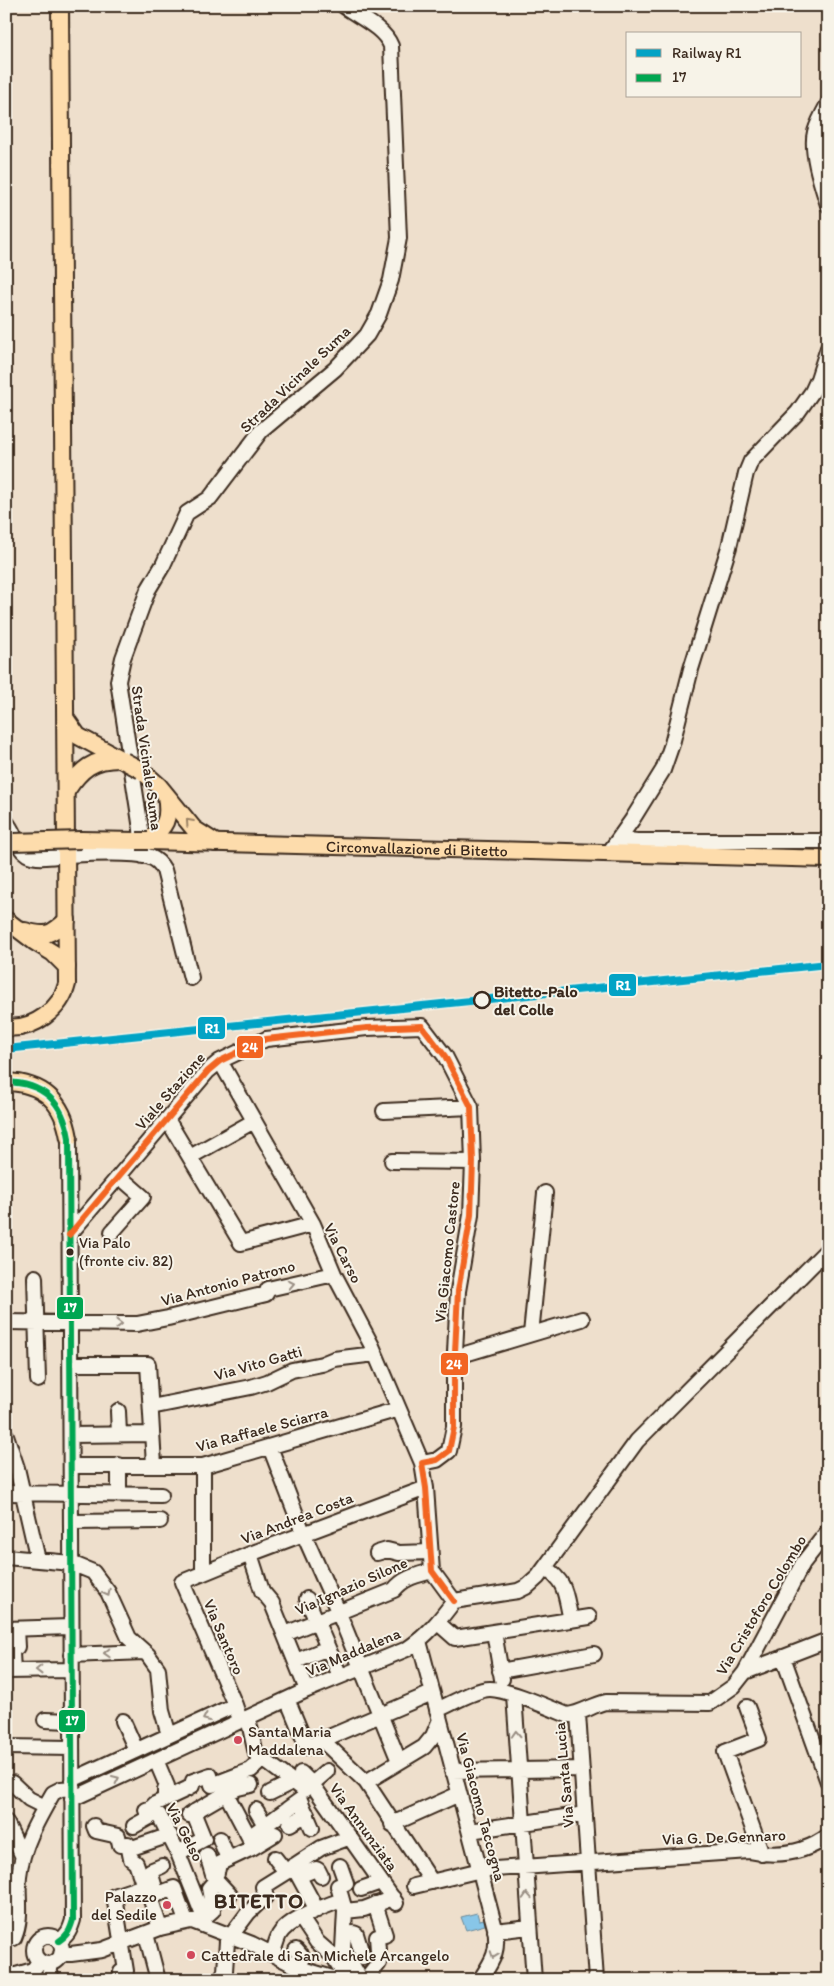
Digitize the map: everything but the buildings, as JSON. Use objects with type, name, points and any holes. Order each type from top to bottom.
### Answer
[{"type":"main road","points":[[60,6],[66,719],[72,739],[67,790],[67,920],[60,950]]},
{"type":"main road","points":[[72,739],[140,770],[159,786],[194,828],[216,843]]},
{"type":"main road","points":[[67,790],[85,769],[116,760]]},
{"type":"main road","points":[[143,846],[166,824],[168,817],[166,796]]},
{"type":"main road","name":"Circonvallazione di Bitetto","points":[[10,842],[81,840],[143,846],[216,843],[828,859]]},
{"type":"main road","points":[[44,936],[54,931],[67,920]]},
{"type":"main road","points":[[12,924],[60,950]]},
{"type":"main road","points":[[6,1027],[14,1028],[33,1022],[58,1004],[64,995],[67,984],[67,967],[60,950],[44,936],[12,924]]},
{"type":"main road","points":[[6,1082],[26,1084],[42,1091],[53,1100],[62,1112],[69,1138]]},
{"type":"street","name":"Strada Vicinale Suma","points":[[143,846],[118,681],[123,658],[148,590],[163,565],[187,513],[210,498],[261,431],[335,369],[367,335],[379,314],[391,280],[399,238],[391,46],[382,33],[344,6]]},
{"type":"street","points":[[828,104],[815,134],[814,145],[820,179],[828,205]]},
{"type":"street","points":[[608,854],[663,770],[672,744],[691,669],[729,547],[746,473],[751,461],[798,412],[812,392],[828,348]]},
{"type":"street","points":[[6,822],[21,849],[29,855],[43,857],[143,846],[160,863],[164,870],[191,978]]},
{"type":"street","points":[[619,839],[638,841],[828,842]]},
{"type":"street","name":"Viale Stazione","points":[[69,1235],[208,1071],[220,1061],[266,1039],[367,1028],[422,1026],[445,1056],[471,1107]]},
{"type":"street","points":[[220,1061],[312,1224]]},
{"type":"street","points":[[384,1111],[471,1107]]},
{"type":"street","name":"Via Giacomo Castore","points":[[422,1463],[437,1460],[449,1451],[454,1427],[454,1357],[458,1291],[471,1215],[473,1162],[471,1107]]},
{"type":"street","name":"Via Carso","points":[[167,1119],[242,1243],[312,1224],[334,1274],[375,1354],[422,1463]]},
{"type":"street","points":[[190,1157],[254,1121]]},
{"type":"street","points":[[6,1978],[34,1970],[44,1963],[54,1963],[73,1920],[70,1627],[72,1466],[69,1138]]},
{"type":"street","points":[[392,1161],[473,1162]]},
{"type":"street","points":[[112,1232],[143,1197],[120,1177]]},
{"type":"street","points":[[531,1334],[545,1193]]},
{"type":"street","points":[[422,1463],[426,1488],[432,1571],[454,1601],[518,1590],[528,1586],[538,1577],[637,1441],[828,1249]]},
{"type":"street","name":"Via Antonio Patrono","points":[[6,1322],[37,1324],[137,1324],[266,1294],[268,1289],[334,1274]]},
{"type":"street","points":[[35,1277],[38,1380]]},
{"type":"street","points":[[454,1357],[582,1318]]},
{"type":"street","name":"Via Vito Gatti","points":[[151,1407],[251,1387],[267,1382],[292,1370],[334,1360],[375,1354]]},
{"type":"street","points":[[71,1364],[148,1364],[154,1465]]},
{"type":"street","name":"Via Raffaele Sciarra","points":[[72,1466],[203,1466],[399,1409]]},
{"type":"street","points":[[118,1411],[119,1434]]},
{"type":"street","points":[[71,1434],[152,1434]]},
{"type":"street","points":[[7,1439],[24,1493],[38,1560]]},
{"type":"street","points":[[270,1447],[304,1535],[338,1611],[379,1716],[399,1761]]},
{"type":"street","points":[[119,1465],[119,1494]]},
{"type":"street","points":[[203,1466],[203,1573]]},
{"type":"street","name":"Via Andrea Costa","points":[[182,1582],[250,1554],[426,1488]]},
{"type":"street","points":[[6,1493],[161,1495]]},
{"type":"street","points":[[72,1522],[160,1521]]},
{"type":"street","name":"Via Cristoforo Colombo","points":[[578,1714],[594,1705],[606,1702],[710,1703],[734,1686],[745,1672],[803,1563],[828,1531]]},
{"type":"street","points":[[377,1553],[387,1550],[399,1553],[430,1552]]},
{"type":"street","points":[[250,1554],[262,1591],[273,1605],[308,1690]]},
{"type":"street","points":[[6,1557],[72,1563],[93,1572],[108,1592],[128,1638],[144,1652],[158,1669],[162,1711],[168,1735]]},
{"type":"street","points":[[544,1568],[557,1575],[563,1584],[571,1620]]},
{"type":"street","name":"Via Ignazio Silone","points":[[284,1634],[394,1590],[399,1583],[406,1579],[432,1571]]},
{"type":"street","name":"Via Santoro","points":[[182,1582],[234,1705]]},
{"type":"street","points":[[307,1599],[340,1676]]},
{"type":"street","name":"Via Maddalena","points":[[72,1789],[156,1760],[308,1690],[407,1649],[419,1641],[438,1623],[454,1601]]},
{"type":"street","points":[[438,1623],[455,1638],[589,1617]]},
{"type":"street","points":[[70,1627],[11,1629],[15,1650],[10,1671],[71,1670]]},
{"type":"street","points":[[494,1632],[500,1670],[509,1694],[518,1770],[534,1980]]},
{"type":"street","points":[[745,1672],[828,1640]]},
{"type":"street","name":"Via Giacomo Taccogna","points":[[419,1641],[496,1931],[497,1949],[494,1958],[480,1980]]},
{"type":"street","points":[[296,1661],[328,1648]]},
{"type":"street","points":[[71,1655],[144,1652]]},
{"type":"street","points":[[500,1670],[594,1654]]},
{"type":"street","points":[[783,1657],[828,1782]]},
{"type":"street","name":"Via Santa Lucia","points":[[438,1716],[475,1693],[490,1689],[567,1715],[578,1714],[596,1980]]},
{"type":"street","points":[[288,1700],[307,1747],[432,1692]]},
{"type":"street","points":[[34,1944],[24,1943],[10,1935],[18,1927],[20,1916],[19,1878],[22,1855],[53,1793],[61,1789],[72,1789],[136,1750],[234,1705],[245,1720]]},
{"type":"street","points":[[747,1706],[759,1739],[725,1752],[762,1854]]},
{"type":"street","points":[[366,1782],[424,1747],[433,1736],[438,1716]]},
{"type":"street","points":[[45,1720],[71,1721]]},
{"type":"street","name":"Via Annunziata","points":[[245,1720],[256,1754],[297,1777],[305,1790],[312,1787],[395,1900],[376,1904]]},
{"type":"street","points":[[123,1722],[136,1750]]},
{"type":"street","points":[[322,1740],[366,1782],[432,1882]]},
{"type":"street","points":[[6,1746],[71,1748]]},
{"type":"street","points":[[178,1853],[204,1839],[191,1814],[263,1759]]},
{"type":"street","points":[[156,1760],[167,1786],[165,1799]]},
{"type":"street","points":[[452,1771],[582,1770]]},
{"type":"street","points":[[312,1787],[327,1771]]},
{"type":"street","name":"Via Gelso","points":[[144,1810],[192,1786],[191,1775],[210,1775],[212,1785],[224,1789]]},
{"type":"street","points":[[270,1792],[297,1777]]},
{"type":"street","points":[[12,1783],[29,1799],[45,1807]]},
{"type":"street","points":[[224,1789],[251,1785]]},
{"type":"street","points":[[224,1789],[250,1842]]},
{"type":"street","points":[[392,1824],[459,1794]]},
{"type":"street","points":[[52,1980],[44,1963],[34,1955],[34,1944],[37,1939],[44,1936],[53,1936],[60,1947],[86,1953],[160,1928],[194,1920],[213,1910],[209,1888],[219,1871],[250,1842],[270,1830],[300,1800],[321,1848]]},
{"type":"street","points":[[134,1826],[150,1817],[144,1810]]},
{"type":"street","name":"Via Gelso","points":[[144,1810],[154,1815],[159,1815],[170,1835],[178,1853],[194,1920]]},
{"type":"street","points":[[256,1810],[270,1830]]},
{"type":"street","points":[[290,1824],[307,1814]]},
{"type":"street","points":[[470,1831],[585,1814]]},
{"type":"street","points":[[6,1822],[22,1855]]},
{"type":"street","points":[[94,1826],[96,1831],[108,1831],[118,1836],[120,1845],[128,1844],[131,1859],[140,1861],[160,1928]]},
{"type":"street","points":[[129,1849],[170,1835]]},
{"type":"street","name":"Via G. De Gennaro","points":[[414,1886],[480,1870],[525,1866],[750,1851],[762,1854],[790,1853],[804,1850],[828,1836]]},
{"type":"street","points":[[220,1980],[225,1971],[227,1941],[248,1913],[266,1896],[261,1884],[292,1871],[321,1848],[348,1838]]},
{"type":"street","points":[[219,1871],[220,1840]]},
{"type":"street","points":[[358,1850],[340,1862],[346,1883],[335,1886],[343,1927],[361,1980]]},
{"type":"street","points":[[207,1855],[219,1871],[230,1895]]},
{"type":"street","points":[[275,1858],[292,1871],[316,1902],[343,1927],[356,1934],[363,1957]]},
{"type":"street","points":[[150,1893],[150,1871],[162,1866]]},
{"type":"street","points":[[292,1871],[316,1869],[321,1876]]},
{"type":"street","points":[[360,1889],[381,1882]]},
{"type":"street","points":[[122,1980],[120,1972],[126,1971],[114,1896],[150,1893],[174,1888],[194,1920],[272,1954],[301,1969],[339,1980]]},
{"type":"street","points":[[272,1954],[277,1944],[280,1926],[301,1918],[316,1902]]},
{"type":"street","points":[[343,1927],[364,1909],[376,1904],[385,1935],[377,1937],[379,1963],[366,1980]]},
{"type":"street","points":[[301,1918],[306,1934],[333,1956],[348,1980]]},
{"type":"street","points":[[496,1931],[529,1927]]},
{"type":"street","points":[[146,1934],[158,1980]]},
{"type":"street","points":[[296,1950],[303,1958],[301,1969]]},
{"type":"water","points":[[477,1913],[479,1920],[484,1919],[485,1925],[466,1930],[461,1917]]},
{"type":"rail line","name":"R1","points":[[6,1049],[828,964]]},
{"type":"transit line","name":"24","points":[[69,1235],[208,1071],[220,1061],[266,1039],[367,1028],[422,1026],[445,1056],[471,1107],[473,1162],[471,1215],[458,1291],[454,1373],[454,1427],[449,1451],[437,1460],[422,1463],[426,1488],[432,1571],[454,1601]]},
{"type":"transit line","name":"17","points":[[6,1082],[31,1086],[50,1097],[62,1114],[69,1138],[73,1920],[65,1937],[59,1941]]},
{"type":"place","name":"Bitetto-Palo del Colle","points":[[482,1000]]},
{"type":"place","name":"Via Palo (fronte civ. 82)","points":[[70,1252]]},
{"type":"place","name":"Santa Maria Maddalena","points":[[238,1740]]},
{"type":"place","name":"Palazzo del Sedile","points":[[167,1905]]},
{"type":"place","name":"Cattedrale di San Michele Arcangelo","points":[[191,1955]]},
{"type":"district","name":"BITETTO","points":[[259,1900]]}]
